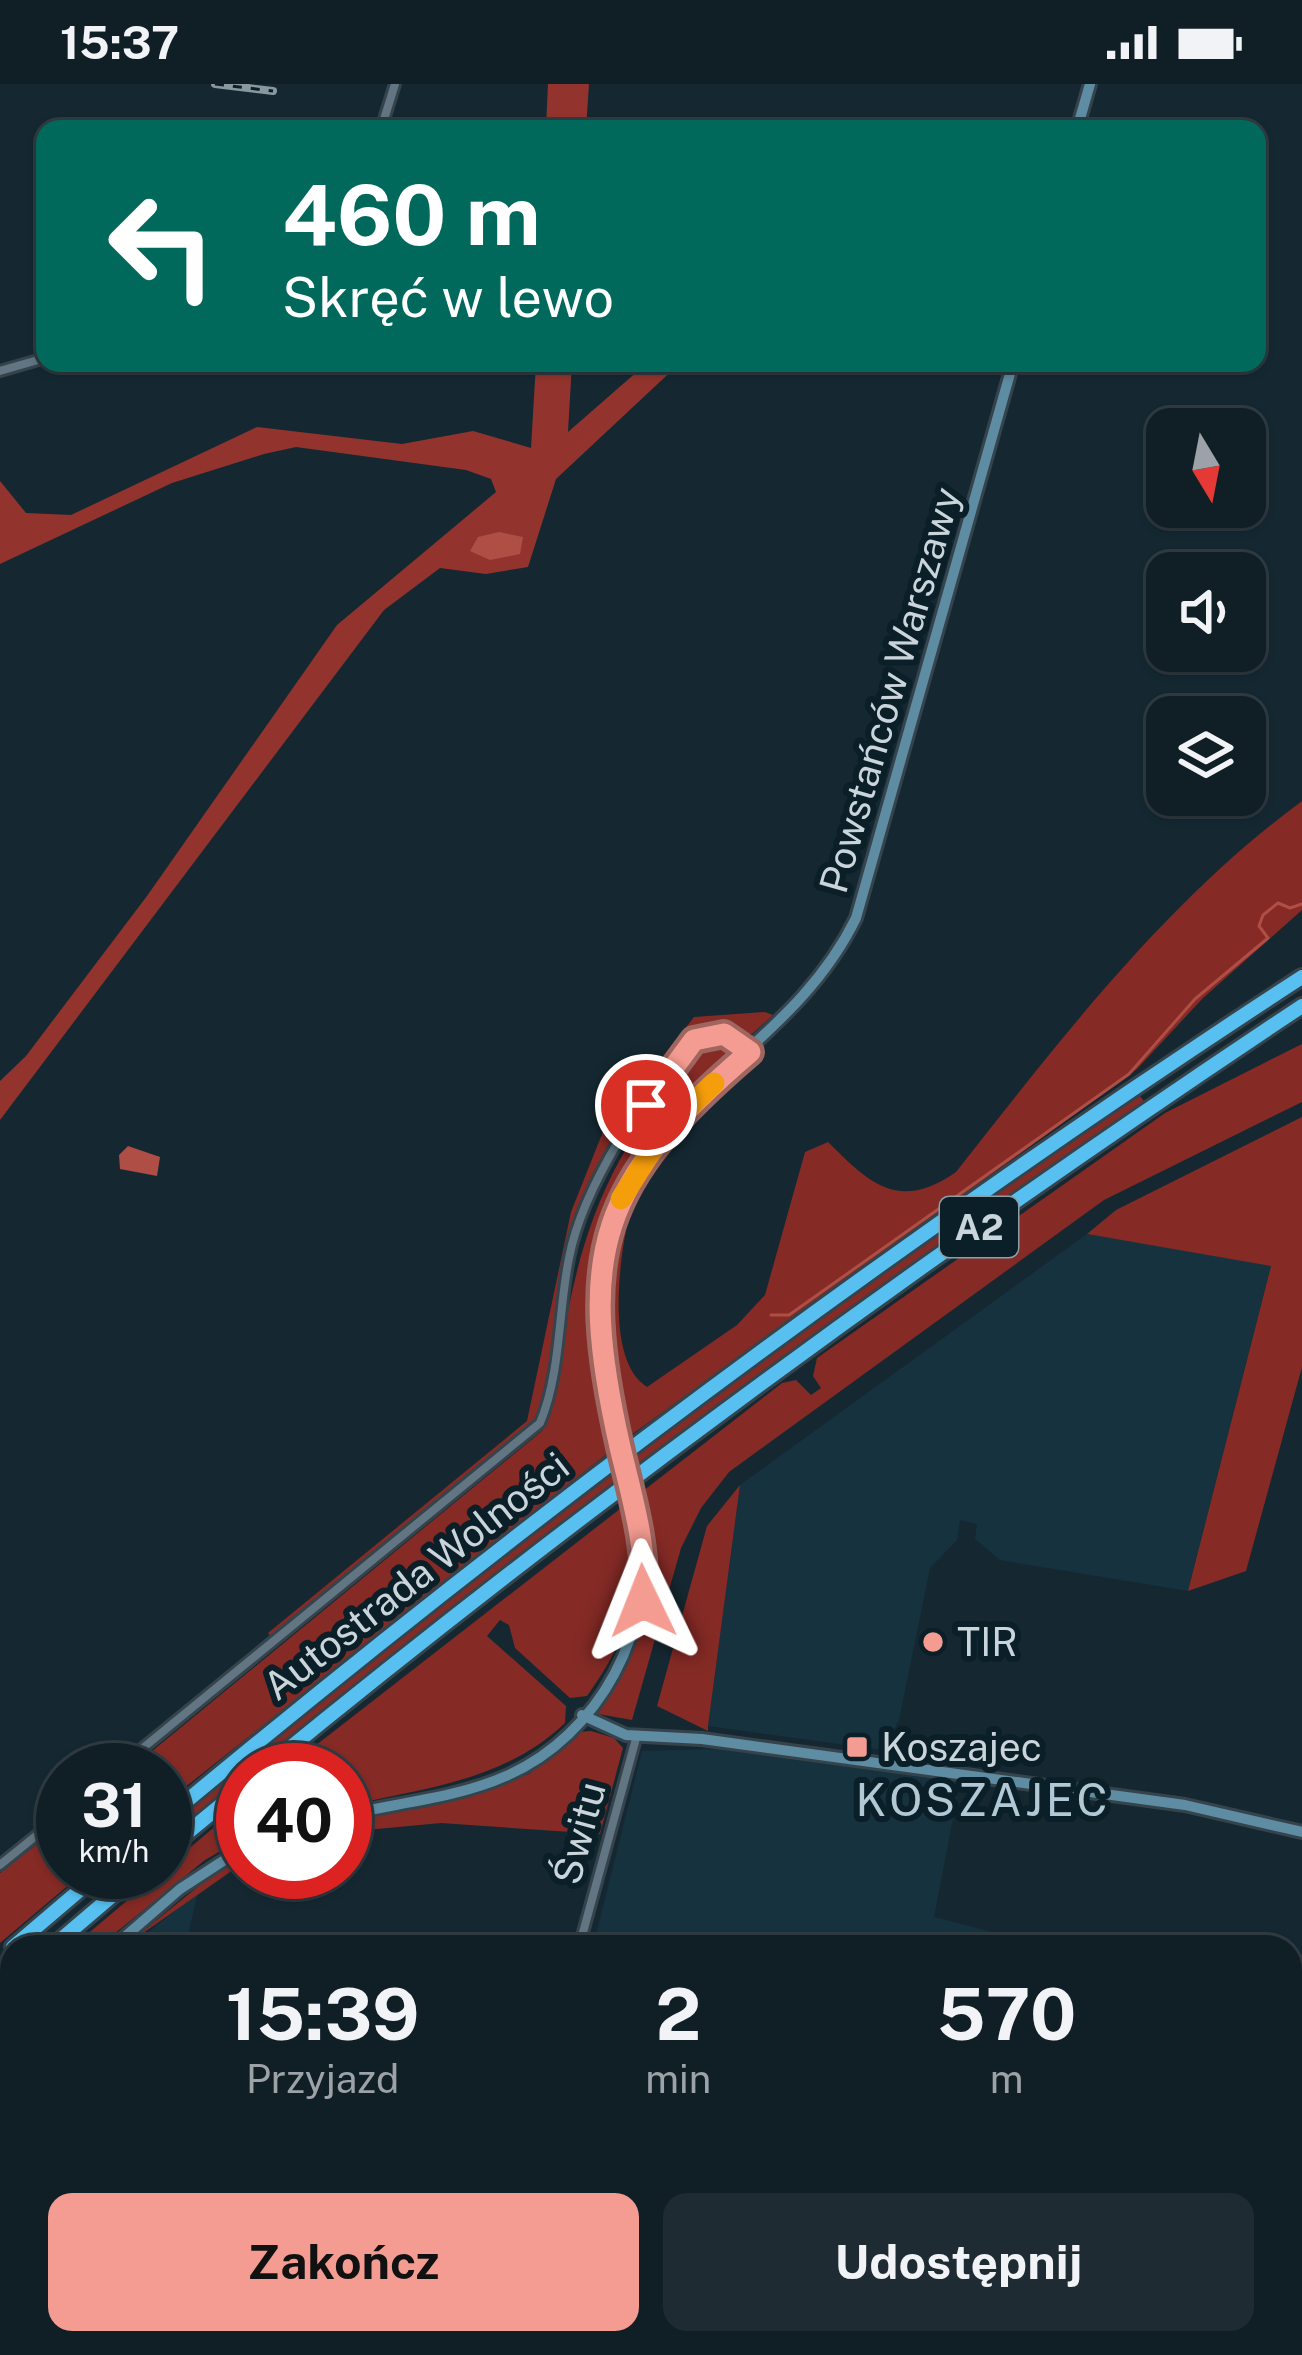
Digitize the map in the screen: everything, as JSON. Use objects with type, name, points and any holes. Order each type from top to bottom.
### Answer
[{"type":"highway","name":"Autostrada Wolności","points":[[192,1797],[438,1598],[740,1368],[1025,1164],[1302,977]]},
{"type":"highway","name":"Autostrada Wolności","points":[[298,1743],[757,1387],[1001,1210],[1302,1006]]},
{"type":"highway","points":[[192,1829],[216,1809]]},
{"type":"highway","points":[[27,1935],[69,1899]]},
{"type":"highway","points":[[66,1935],[108,1899]]},
{"type":"street","points":[[384,120],[395,84]]},
{"type":"street","points":[[1080,120],[1090,84]]},
{"type":"street","points":[[0,371],[36,361]]},
{"type":"street","name":"Powstańców Warszawy","points":[[372,1809],[501,1778],[542,1756],[582,1715],[636,1633],[645,1584],[639,1528],[612,1412],[597,1307],[611,1223],[637,1168],[664,1131],[815,986],[863,902],[1010,372]]},
{"type":"street","points":[[149,1743],[540,1424],[572,1244],[607,1164],[694,1040],[724,1034],[750,1052]]},
{"type":"street","points":[[582,1715],[596,1725],[637,1736],[702,1738],[1185,1805],[1302,1832]]},
{"type":"street","name":"Świtu","points":[[582,1935],[637,1736]]},
{"type":"street","points":[[0,1865],[36,1836]]},
{"type":"street","points":[[127,1935],[180,1889],[216,1866]]},
{"type":"shaded area","points":[[548,84],[589,84],[587,120],[546,120]]},
{"type":"shaded area","points":[[535,372],[571,372],[568,432],[637,372],[670,372],[556,479],[528,567],[486,574],[440,568],[384,610],[0,1120],[0,1081],[26,1056],[147,896],[337,625],[496,492],[491,479],[466,470],[296,447],[172,483],[0,564],[0,481],[26,513],[71,515],[257,427],[402,444],[473,431],[531,448]]},
{"type":"shaded area","points":[[499,532],[523,537],[520,554],[490,560],[470,551],[478,537]]},
{"type":"shaded area","points":[[1302,801],[1302,910],[1203,998],[1137,1069],[627,1438],[241,1743],[216,1743],[216,1763],[192,1782],[192,1743],[162,1743],[542,1431],[552,1408],[569,1304],[594,1216],[635,1134],[699,1048],[713,1043],[726,1053],[655,1126],[613,1196],[602,1230],[593,1301],[605,1417],[617,1408],[608,1308],[624,1209],[630,1211],[622,1252],[620,1331],[634,1373],[647,1387],[737,1325],[765,1295],[805,1152],[828,1142],[872,1180],[902,1191],[936,1184],[956,1172],[1117,975],[1252,841]]},
{"type":"shaded area","points":[[773,1015],[752,1034],[702,1030],[683,1039],[589,1186],[574,1223],[540,1412],[526,1431],[272,1638],[268,1633],[527,1421],[571,1212],[602,1134],[694,1017]]},
{"type":"shaded area","points":[[1302,1044],[1302,1102],[1104,1200],[729,1472],[701,1508],[681,1548],[632,1720],[598,1714],[651,1613],[647,1521],[631,1533],[633,1581],[621,1638],[587,1696],[570,1698],[515,1648],[509,1625],[500,1620],[487,1636],[566,1706],[565,1723],[541,1742],[462,1780],[372,1800],[372,1743],[319,1743],[782,1383],[796,1380],[811,1395],[821,1388],[813,1376],[817,1358],[1165,1113]]},
{"type":"shaded area","points":[[1140,1096],[1146,1104],[291,1743],[267,1743],[400,1635],[742,1374],[1035,1164]]},
{"type":"shaded area","points":[[1302,1117],[1302,1367],[1246,1571],[1188,1591],[1271,1266],[1087,1234],[1116,1210]]},
{"type":"shaded area","points":[[128,1146],[160,1157],[157,1176],[120,1169],[119,1155]]},
{"type":"shaded area","points":[[1087,1234],[1271,1265],[1188,1591],[1000,1560],[975,1539],[977,1524],[960,1520],[957,1540],[930,1568],[899,1720],[883,1750],[708,1726],[740,1485]]},
{"type":"shaded area","points":[[740,1485],[708,1731],[657,1706],[707,1526]]},
{"type":"shaded area","points":[[578,1732],[614,1738],[623,1748],[600,1834],[441,1823],[372,1829],[372,1816],[529,1774]]},
{"type":"shaded area","points":[[719,1749],[960,1782],[934,1917],[1004,1935],[596,1935],[642,1751]]},
{"type":"shaded area","points":[[216,1785],[216,1802],[192,1822],[192,1804]]},
{"type":"shaded area","points":[[216,1826],[216,1854],[192,1871],[192,1846]]},
{"type":"shaded area","points":[[36,1845],[36,1899],[52,1899],[9,1935],[0,1935],[0,1873]]},
{"type":"shaded area","points":[[216,1872],[216,1882],[192,1899],[192,1891]]},
{"type":"shaded area","points":[[198,1892],[188,1935],[145,1935]]},
{"type":"shaded area","points":[[129,1899],[157,1899],[113,1935],[86,1935]]},
{"type":"shaded area","points":[[183,1899],[192,1899],[140,1935]]},
{"type":"waterway","points":[[771,1315],[789,1315],[1129,1074],[1195,999],[1268,938],[1259,926],[1263,915],[1278,903],[1290,908],[1302,904]]},
{"type":"railway","points":[[215,84],[273,91]]},
{"type":"slow traffic","points":[[621,1199],[664,1131],[714,1083]]},
{"type":"place","name":"TIR","points":[[933,1642]]},
{"type":"place","name":"Koszajec","points":[[857,1747]]},
{"type":"district","name":"KOSZAJEC","points":[[983,1800]]},
{"type":"route","points":[[643,1601],[645,1566],[640,1536],[599,1349],[597,1307],[604,1251],[623,1196],[652,1146],[673,1120],[750,1052],[724,1034],[694,1040],[646,1105]]}]
